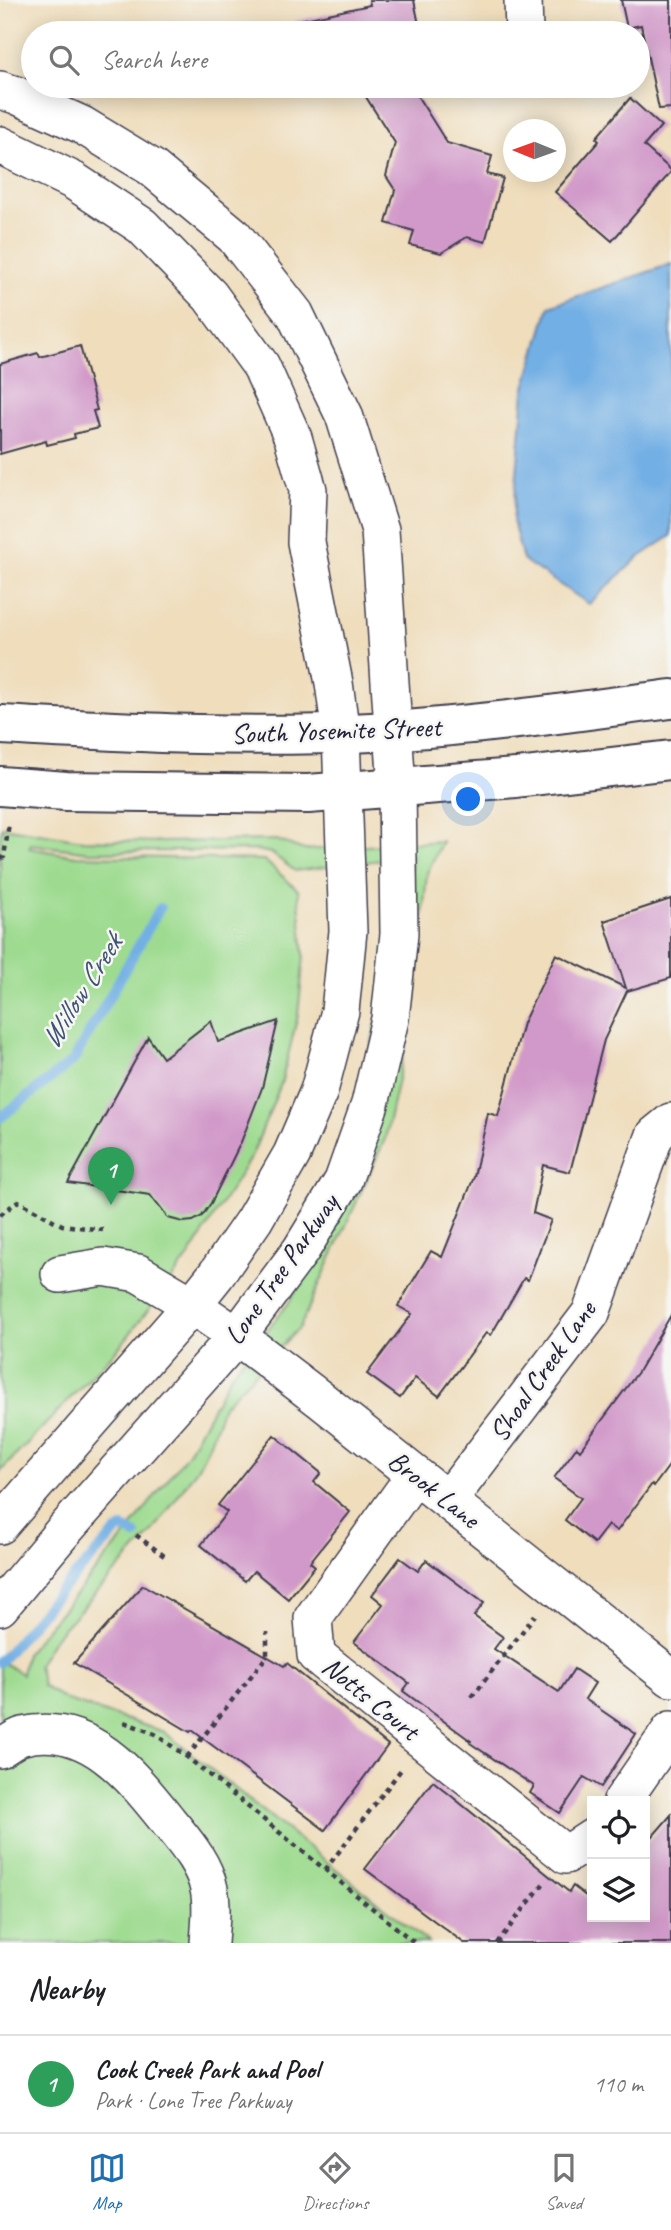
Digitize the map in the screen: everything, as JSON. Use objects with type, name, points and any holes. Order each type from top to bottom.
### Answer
[{"type":"main road","name":"South Yosemite Street","points":[[0,725],[179,736],[341,734],[519,719],[671,699]]},
{"type":"main road","name":"South Yosemite Street","points":[[0,786],[66,791],[265,794],[397,789],[671,760]]},
{"type":"street","points":[[523,0],[524,21]]},
{"type":"street","name":"Lone Tree Parkway","points":[[0,90],[21,97]]},
{"type":"street","name":"Lone Tree Parkway","points":[[0,1607],[61,1534],[237,1336],[301,1250],[343,1181],[370,1104],[390,1019],[399,934],[397,789],[380,530],[344,415],[295,314],[234,236],[151,167],[82,125],[23,98]]},
{"type":"street","name":"Lone Tree Parkway","points":[[0,145],[74,181],[142,226],[210,296],[261,366],[293,438],[308,490],[306,542],[334,683],[341,734],[348,931],[340,1011],[319,1091],[292,1154],[254,1220],[192,1305],[0,1525]]},
{"type":"street","name":"Shoal Creek Lane","points":[[449,1499],[591,1313],[655,1135],[671,1122]]},
{"type":"street","name":"Brook Lane","points":[[60,1274],[103,1267],[138,1273],[192,1305],[237,1336],[449,1499],[671,1678]]},
{"type":"street","name":"Notts Court","points":[[415,1475],[313,1618],[316,1655],[425,1741],[579,1846]]},
{"type":"street","points":[[625,1796],[671,1730]]},
{"type":"street","points":[[0,1749],[22,1736],[69,1735],[92,1745],[112,1759],[160,1811],[191,1850],[209,1889],[223,1943]]},
{"type":"street","points":[[209,1889],[209,1943]]},
{"type":"path","points":[[136,1535],[167,1558]]},
{"type":"path","points":[[472,1697],[556,1586]]},
{"type":"path","points":[[187,1757],[267,1656],[267,1632]]},
{"type":"path","points":[[121,1721],[155,1734],[187,1757],[415,1943]]},
{"type":"path","points":[[325,1870],[389,1782],[425,1741]]},
{"type":"path","points":[[497,1943],[579,1846]]},
{"type":"green space","points":[[2,827],[83,840],[277,840],[304,850],[442,841],[427,873],[415,1001],[385,1139],[300,1327],[223,1406],[198,1467],[152,1533],[54,1638],[38,1665],[43,1686],[66,1700],[164,1732],[429,1943],[0,1943],[0,1661],[22,1674],[26,1653],[119,1543],[187,1454],[231,1374],[288,1304],[331,1226],[413,856],[295,871],[271,853],[256,850],[89,852],[31,844],[29,848],[76,856],[264,860],[298,890],[304,955],[298,1015],[281,1084],[252,1155],[190,1255],[122,1344],[0,1472]]},
{"type":"water","points":[[671,264],[671,536],[638,558],[589,604],[523,560],[513,521],[524,391],[549,306]]},
{"type":"building","points":[[369,0],[414,0],[418,21],[295,21],[370,5]]},
{"type":"building","points":[[621,0],[671,0],[671,108],[659,109],[650,67],[650,21],[626,21]]},
{"type":"building","points":[[367,98],[419,98],[447,143],[492,156],[487,174],[503,178],[485,242],[467,237],[441,253],[410,245],[414,231],[386,223],[395,190],[386,176],[395,143]]},
{"type":"building","points":[[630,98],[661,126],[644,146],[671,170],[612,241],[555,192],[599,141],[596,138]]},
{"type":"building","points":[[80,346],[97,410],[93,411],[98,428],[74,434],[75,438],[47,445],[46,441],[0,454],[0,364],[38,353],[40,357]]},
{"type":"building","points":[[671,899],[671,978],[627,991],[604,1040],[570,1172],[543,1165],[533,1213],[551,1220],[528,1280],[524,1278],[491,1335],[486,1333],[439,1396],[415,1378],[400,1398],[367,1374],[412,1314],[398,1306],[431,1251],[442,1257],[474,1177],[488,1113],[498,1116],[523,1023],[556,954],[626,988],[604,921]]},
{"type":"building","points":[[211,1021],[218,1042],[278,1021],[262,1088],[241,1142],[202,1216],[183,1222],[168,1218],[150,1195],[68,1183],[148,1037],[163,1058]]},
{"type":"building","points":[[671,1315],[671,1463],[617,1531],[608,1525],[594,1543],[565,1520],[581,1498],[554,1478],[577,1447],[580,1450],[638,1372]]},
{"type":"building","points":[[274,1435],[321,1473],[314,1482],[350,1512],[310,1562],[315,1566],[288,1599],[254,1571],[245,1581],[201,1545],[227,1512],[218,1505]]},
{"type":"building","points":[[400,1558],[418,1571],[426,1560],[484,1603],[474,1616],[503,1637],[494,1649],[559,1692],[574,1669],[595,1683],[585,1699],[636,1734],[601,1787],[584,1777],[560,1813],[530,1793],[534,1786],[470,1743],[471,1741],[403,1691],[409,1683],[354,1642],[383,1604],[372,1595]]},
{"type":"building","points":[[143,1585],[284,1666],[287,1663],[388,1745],[325,1830],[192,1730],[190,1732],[74,1663]]},
{"type":"building","points":[[433,1781],[569,1892],[573,1886],[587,1897],[587,1922],[650,1922],[650,1839],[671,1815],[671,1943],[464,1943],[365,1869]]},
{"type":"waterway","name":"Willow Creek","points":[[0,1118],[73,1061],[160,908]]},
{"type":"waterway","points":[[0,1662],[54,1598],[117,1531],[123,1528],[136,1535]]},
{"type":"place","name":"Cook Creek Park and Pool","points":[[111,1205]]}]
